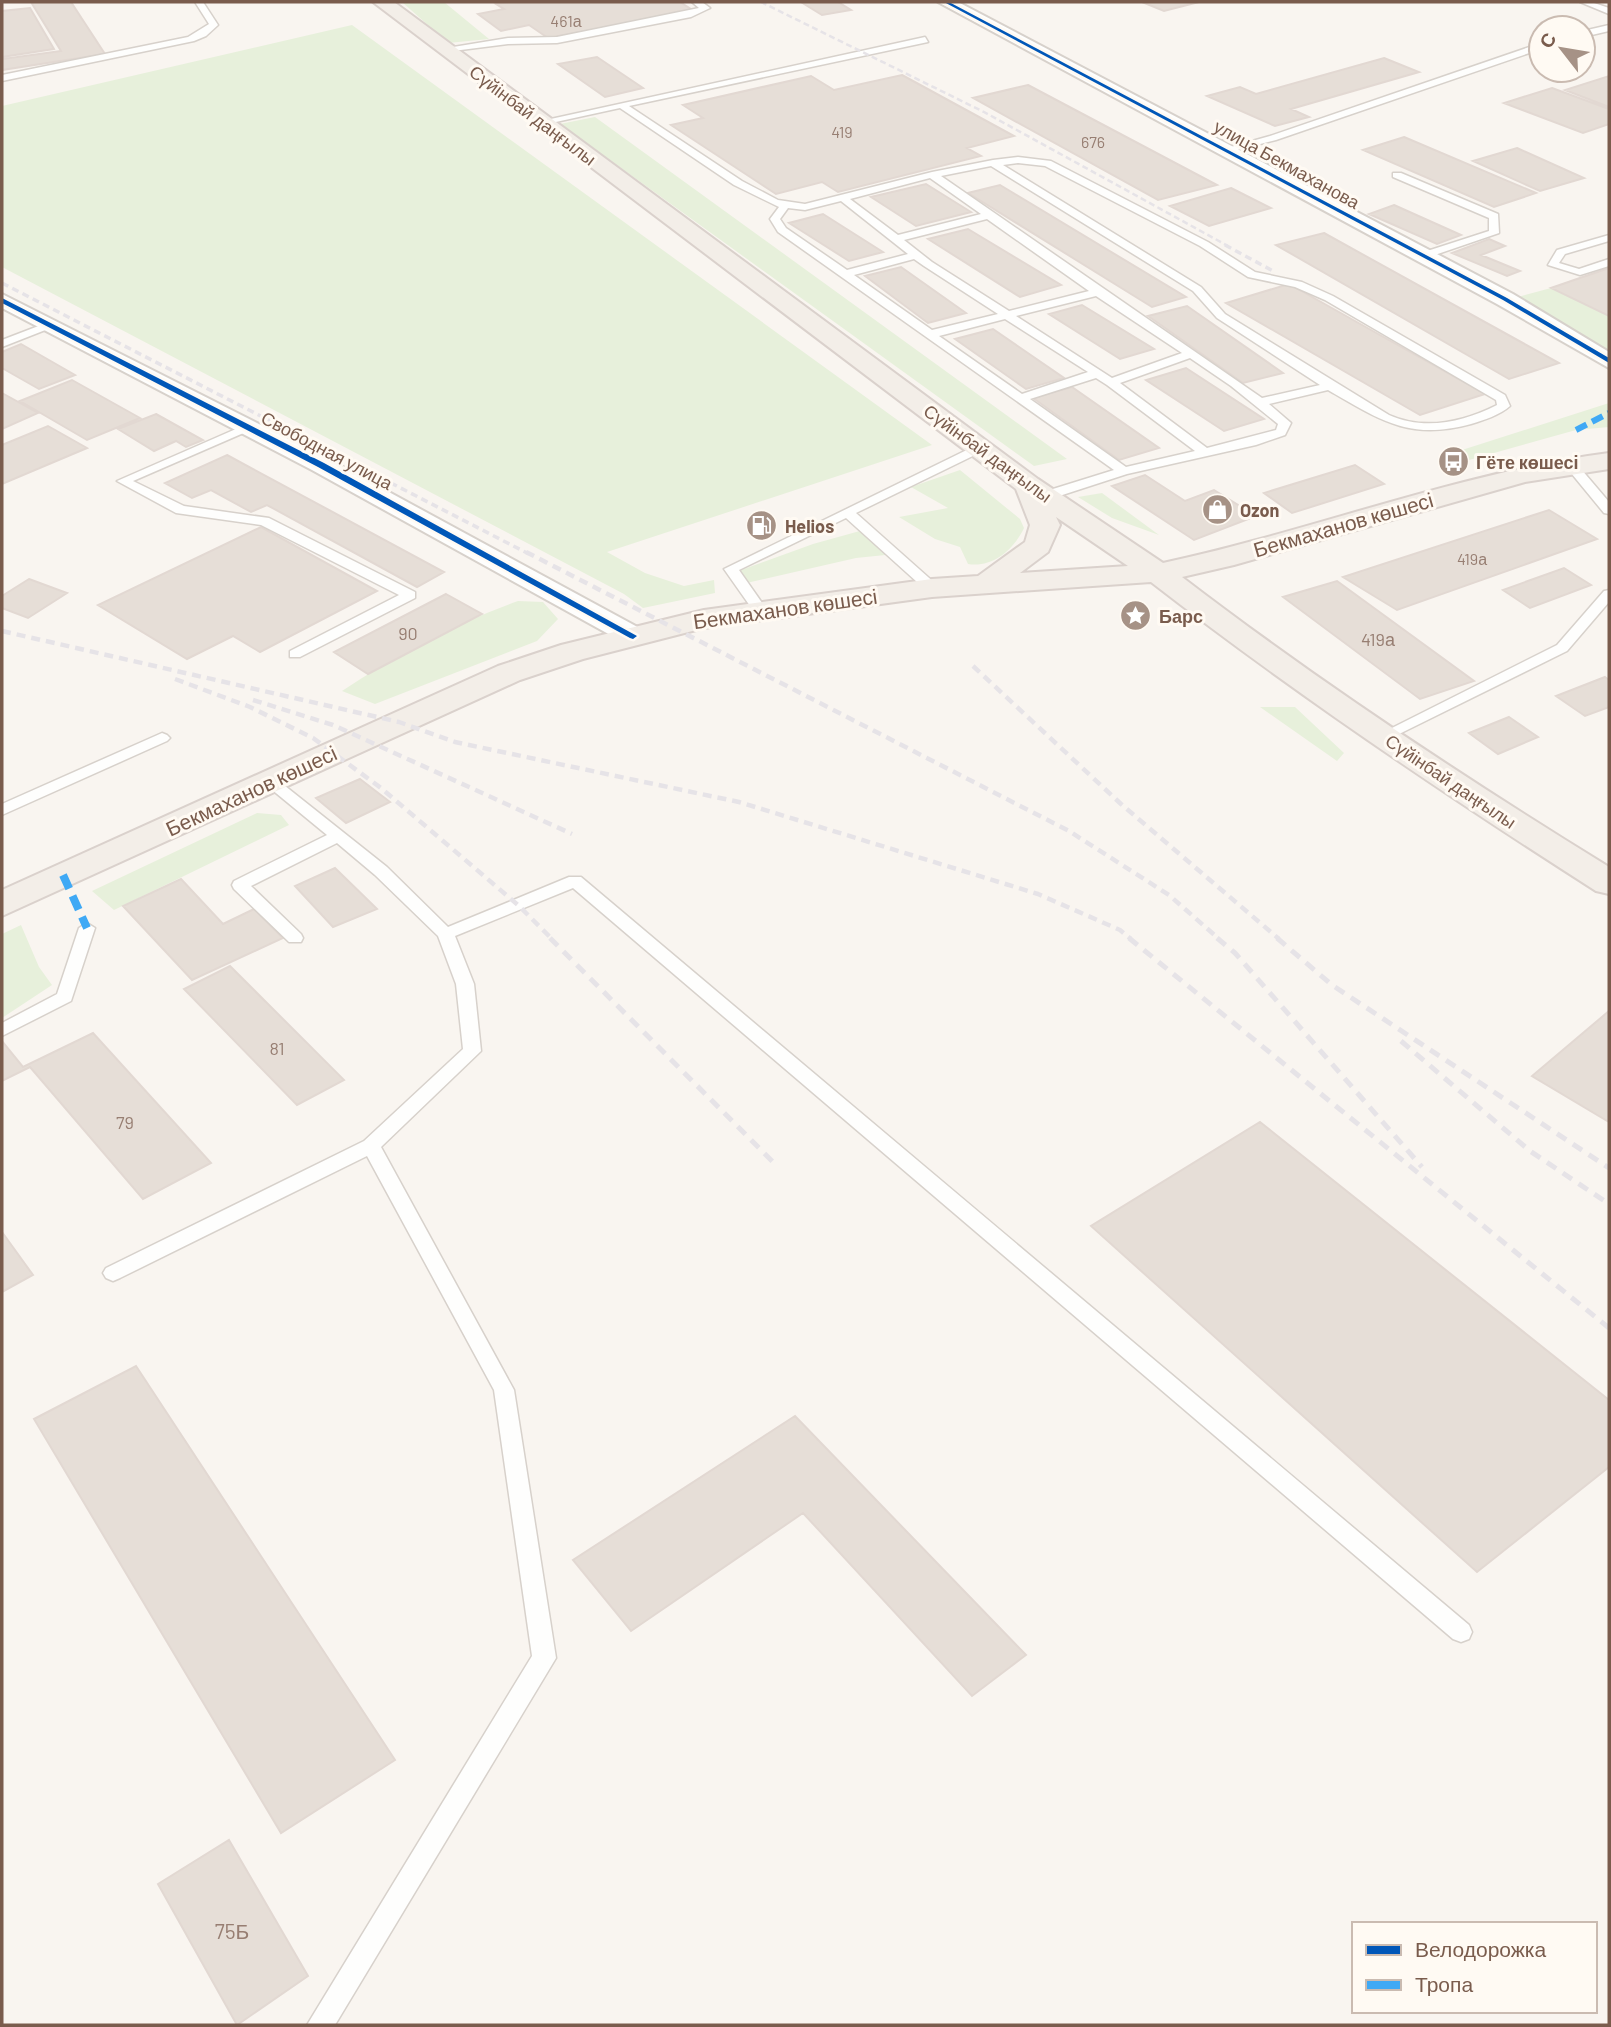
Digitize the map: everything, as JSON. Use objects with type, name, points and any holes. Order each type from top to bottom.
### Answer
[{"type":"main road","name":"Сүйінбай даңғылы","points":[[382,2],[979,448],[1158,573],[1250,644],[1481,803],[1609,883]]},
{"type":"main road","name":"Бекмаханов көшесі","points":[[2,904],[509,673],[633,636],[704,619],[760,610],[932,588],[989,582],[1158,573],[1224,559],[1469,488],[1571,465],[1609,461]]},
{"type":"main road","points":[[989,582],[1038,546],[1045,525],[1037,490]]},
{"type":"street","name":"улица Бекмаханова","points":[[946,2],[1505,299],[1609,361]]},
{"type":"street","name":"Свободная улица","points":[[2,300],[249,428],[633,636]]},
{"type":"lane","points":[[2,78],[191,39],[214,25],[199,2]]},
{"type":"lane","points":[[445,49],[508,41],[571,38],[691,14],[706,8],[696,2]]},
{"type":"lane","points":[[1584,2],[1609,11]]},
{"type":"lane","points":[[542,122],[925,40]]},
{"type":"lane","name":"улица Бекмаханова","points":[[1225,150],[1273,138],[1527,51]]},
{"type":"lane","points":[[621,105],[738,183],[775,203],[805,207],[932,175],[993,163],[1018,160],[1047,163],[1204,244],[1251,275],[1297,284],[1329,298],[1501,398],[1504,406],[1491,413],[1430,427],[1404,426],[1331,386],[1221,316],[1197,289],[993,163]]},
{"type":"lane","points":[[932,175],[1261,402],[1285,423],[1281,432],[1252,442],[1037,490]]},
{"type":"lane","points":[[1397,175],[1494,216],[1494,233],[1422,256]]},
{"type":"lane","points":[[843,198],[916,255],[1098,373],[1205,453]]},
{"type":"lane","points":[[786,204],[775,219],[782,230],[1124,471]]},
{"type":"lane","points":[[896,239],[990,215]]},
{"type":"lane","points":[[1609,238],[1561,253],[1553,265],[1580,272],[1609,262]]},
{"type":"lane","points":[[846,274],[916,255]]},
{"type":"lane","points":[[929,335],[1098,292]]},
{"type":"lane","points":[[2,344],[49,325]]},
{"type":"lane","points":[[1111,382],[1190,354]]},
{"type":"lane","points":[[1019,399],[1098,373]]},
{"type":"lane","points":[[1261,402],[1331,386]]},
{"type":"lane","points":[[249,428],[123,481],[181,510],[264,521],[410,595],[295,654]]},
{"type":"lane","points":[[760,610],[731,569],[849,514],[979,448]]},
{"type":"lane","points":[[1571,465],[1609,510]]},
{"type":"lane","points":[[849,514],[932,588]]},
{"type":"lane","points":[[1384,736],[1562,648],[1609,594]]},
{"type":"lane","points":[[2,810],[162,737]]},
{"type":"lane","points":[[113,1273],[371,1146],[472,1051],[465,984],[446,934],[381,871],[271,781]]},
{"type":"lane","points":[[295,938],[240,885],[338,836]]},
{"type":"lane","points":[[446,934],[575,881],[1461,1632]]},
{"type":"lane","points":[[2,1030],[65,997],[87,928]]},
{"type":"lane","points":[[320,2025],[544,1658],[504,1390],[371,1146]]},
{"type":"green space","points":[[402,2],[444,2],[489,39],[448,43]]},
{"type":"green space","points":[[352,25],[932,445],[607,552],[645,573],[684,586],[714,580],[715,593],[643,608],[624,594],[2,267],[2,106]]},
{"type":"green space","points":[[595,117],[1067,459],[1034,466],[560,124]]},
{"type":"green space","points":[[1551,288],[1609,316],[1609,353],[1562,327],[1518,297]]},
{"type":"green space","points":[[1609,403],[1609,427],[1576,430],[1469,460],[1462,450]]},
{"type":"green space","points":[[960,470],[1020,519],[1024,528],[1008,550],[986,563],[968,564],[960,547],[935,539],[899,517],[948,508],[911,487]]},
{"type":"green space","points":[[1102,493],[1159,535],[1112,518],[1078,497]]},
{"type":"green space","points":[[867,529],[895,554],[856,558],[742,584],[733,573],[813,544]]},
{"type":"green space","points":[[518,601],[543,602],[558,619],[537,641],[375,704],[342,691],[427,641]]},
{"type":"green space","points":[[1260,707],[1295,707],[1344,753],[1337,761]]},
{"type":"green space","points":[[257,813],[281,815],[289,825],[114,910],[92,891]]},
{"type":"green space","points":[[21,925],[39,967],[52,985],[2,1018],[2,934]]},
{"type":"building","points":[[31,2],[71,2],[105,54],[2,70],[2,59],[61,51]]},
{"type":"building","points":[[680,2],[694,11],[548,38],[529,25],[501,31],[478,14],[504,9],[496,4]]},
{"type":"building","points":[[801,2],[838,2],[851,10],[822,15]]},
{"type":"building","points":[[1142,2],[1199,2],[1164,11]]},
{"type":"building","points":[[30,8],[54,49],[2,57],[2,11]]},
{"type":"building","points":[[597,57],[643,88],[605,97],[558,64]]},
{"type":"building","points":[[1384,58],[1419,72],[1291,109],[1309,117],[1275,126],[1207,96],[1240,87],[1256,94]]},
{"type":"building","points":[[902,75],[1014,136],[967,148],[981,156],[838,192],[822,182],[776,194],[671,125],[703,118],[683,105],[811,76],[834,90]]},
{"type":"building","points":[[1609,76],[1609,107],[1565,90],[1584,84],[1597,84],[1597,80]]},
{"type":"building","points":[[1028,85],[1217,185],[1158,200],[973,98]]},
{"type":"building","points":[[1552,88],[1609,109],[1609,124],[1583,133],[1504,103]]},
{"type":"building","points":[[1404,137],[1536,193],[1494,207],[1363,150]]},
{"type":"building","points":[[1517,148],[1584,178],[1540,191],[1473,161]]},
{"type":"building","points":[[926,184],[971,212],[916,226],[871,197]]},
{"type":"building","points":[[1000,185],[1186,297],[1152,307],[968,193]]},
{"type":"building","points":[[1231,188],[1271,208],[1209,226],[1170,206]]},
{"type":"building","points":[[1394,205],[1461,235],[1437,244],[1369,214]]},
{"type":"building","points":[[823,214],[883,252],[849,261],[789,223]]},
{"type":"building","points":[[968,229],[1061,285],[1020,297],[928,239]]},
{"type":"building","points":[[1324,233],[1559,363],[1509,379],[1276,245]]},
{"type":"building","points":[[1489,239],[1505,246],[1481,255],[1520,271],[1507,276],[1452,253]]},
{"type":"building","points":[[901,267],[966,313],[928,323],[865,276]]},
{"type":"building","points":[[1609,268],[1609,316],[1551,288]]},
{"type":"building","points":[[1289,284],[1485,394],[1420,415],[1226,303]]},
{"type":"building","points":[[1082,305],[1154,349],[1120,359],[1049,314]]},
{"type":"building","points":[[1187,306],[1283,373],[1243,383],[1148,316]]},
{"type":"building","points":[[993,329],[1064,378],[1026,389],[955,339]]},
{"type":"building","points":[[21,344],[75,375],[39,389],[2,368],[2,352]]},
{"type":"building","points":[[1186,368],[1264,419],[1224,431],[1146,380]]},
{"type":"building","points":[[72,380],[140,418],[87,440],[20,401]]},
{"type":"building","points":[[1072,387],[1159,448],[1119,460],[1033,398]]},
{"type":"building","points":[[2,393],[38,413],[2,429]]},
{"type":"building","points":[[156,414],[203,440],[186,447],[176,441],[154,451],[118,429]]},
{"type":"building","points":[[48,426],[87,448],[2,484],[2,445]]},
{"type":"building","points":[[227,455],[444,572],[417,587],[267,505],[251,512],[211,490],[192,498],[165,483]]},
{"type":"building","points":[[1355,465],[1384,484],[1292,513],[1264,493]]},
{"type":"building","points":[[1145,475],[1185,501],[1214,490],[1256,516],[1194,540],[1112,486]]},
{"type":"building","points":[[1549,510],[1597,539],[1397,610],[1343,577]]},
{"type":"building","points":[[261,527],[377,591],[260,652],[233,636],[187,659],[98,605]]},
{"type":"building","points":[[1564,568],[1591,585],[1530,608],[1503,590]]},
{"type":"building","points":[[29,579],[67,593],[28,618],[2,608],[2,596]]},
{"type":"building","points":[[1337,581],[1474,681],[1420,699],[1283,597]]},
{"type":"building","points":[[446,594],[482,614],[368,674],[334,652]]},
{"type":"building","points":[[1605,677],[1609,680],[1609,707],[1585,716],[1556,696]]},
{"type":"building","points":[[1509,717],[1538,737],[1498,754],[1469,733]]},
{"type":"building","points":[[360,779],[390,802],[346,823],[316,798]]},
{"type":"building","points":[[335,868],[377,909],[333,927],[295,886]]},
{"type":"building","points":[[181,879],[223,924],[254,909],[283,938],[192,980],[123,906]]},
{"type":"building","points":[[230,966],[344,1080],[297,1105],[184,989]]},
{"type":"building","points":[[1609,1011],[1609,1122],[1532,1076]]},
{"type":"building","points":[[93,1033],[211,1163],[143,1199],[30,1067],[2,1081],[2,1041],[23,1067]]},
{"type":"building","points":[[1260,1122],[1609,1400],[1609,1467],[1477,1572],[1091,1226]]},
{"type":"building","points":[[2,1232],[33,1275],[2,1292]]},
{"type":"building","points":[[136,1366],[395,1760],[281,1833],[34,1419]]},
{"type":"building","points":[[795,1416],[1026,1655],[972,1696],[803,1513],[631,1631],[573,1560]]},
{"type":"building","points":[[229,1840],[308,1976],[237,2025],[158,1884]]},
{"type":"railway","points":[[761,2],[984,112],[1228,246]]},
{"type":"railway","points":[[1225,245],[1275,272]]},
{"type":"railway","points":[[2,283],[529,554]]},
{"type":"railway","points":[[526,552],[1069,831],[1169,895],[1219,939]]},
{"type":"railway","points":[[2,631],[399,722],[455,742],[739,802],[1038,894],[1120,930],[1131,939]]},
{"type":"railway","points":[[973,666],[1121,804],[1279,939]]},
{"type":"railway","points":[[175,679],[250,707],[313,738],[381,788],[518,905],[552,939]]},
{"type":"railway","points":[[253,700],[333,725],[572,834]]},
{"type":"railway","points":[[550,938],[774,1163]]},
{"type":"railway","points":[[1129,938],[1609,1328]]},
{"type":"railway","points":[[1217,938],[1235,953],[1422,1167]]},
{"type":"railway","points":[[1277,938],[1332,985],[1609,1168]]},
{"type":"railway","points":[[1401,1041],[1530,1151],[1609,1204]]},
{"type":"marked path","points":[[1576,430],[1609,413]]},
{"type":"marked path","points":[[63,875],[87,928]]},
{"type":"cycle path","points":[[946,2],[1505,299],[1609,361]]},
{"type":"cycle path","points":[[2,300],[321,465],[633,636]]},
{"type":"place","name":"Гёте көшесі","points":[[1453,462]]},
{"type":"place","name":"Ozon","points":[[1217,510]]},
{"type":"place","name":"Helios","points":[[762,526]]},
{"type":"place","name":"Барс","points":[[1136,616]]}]
